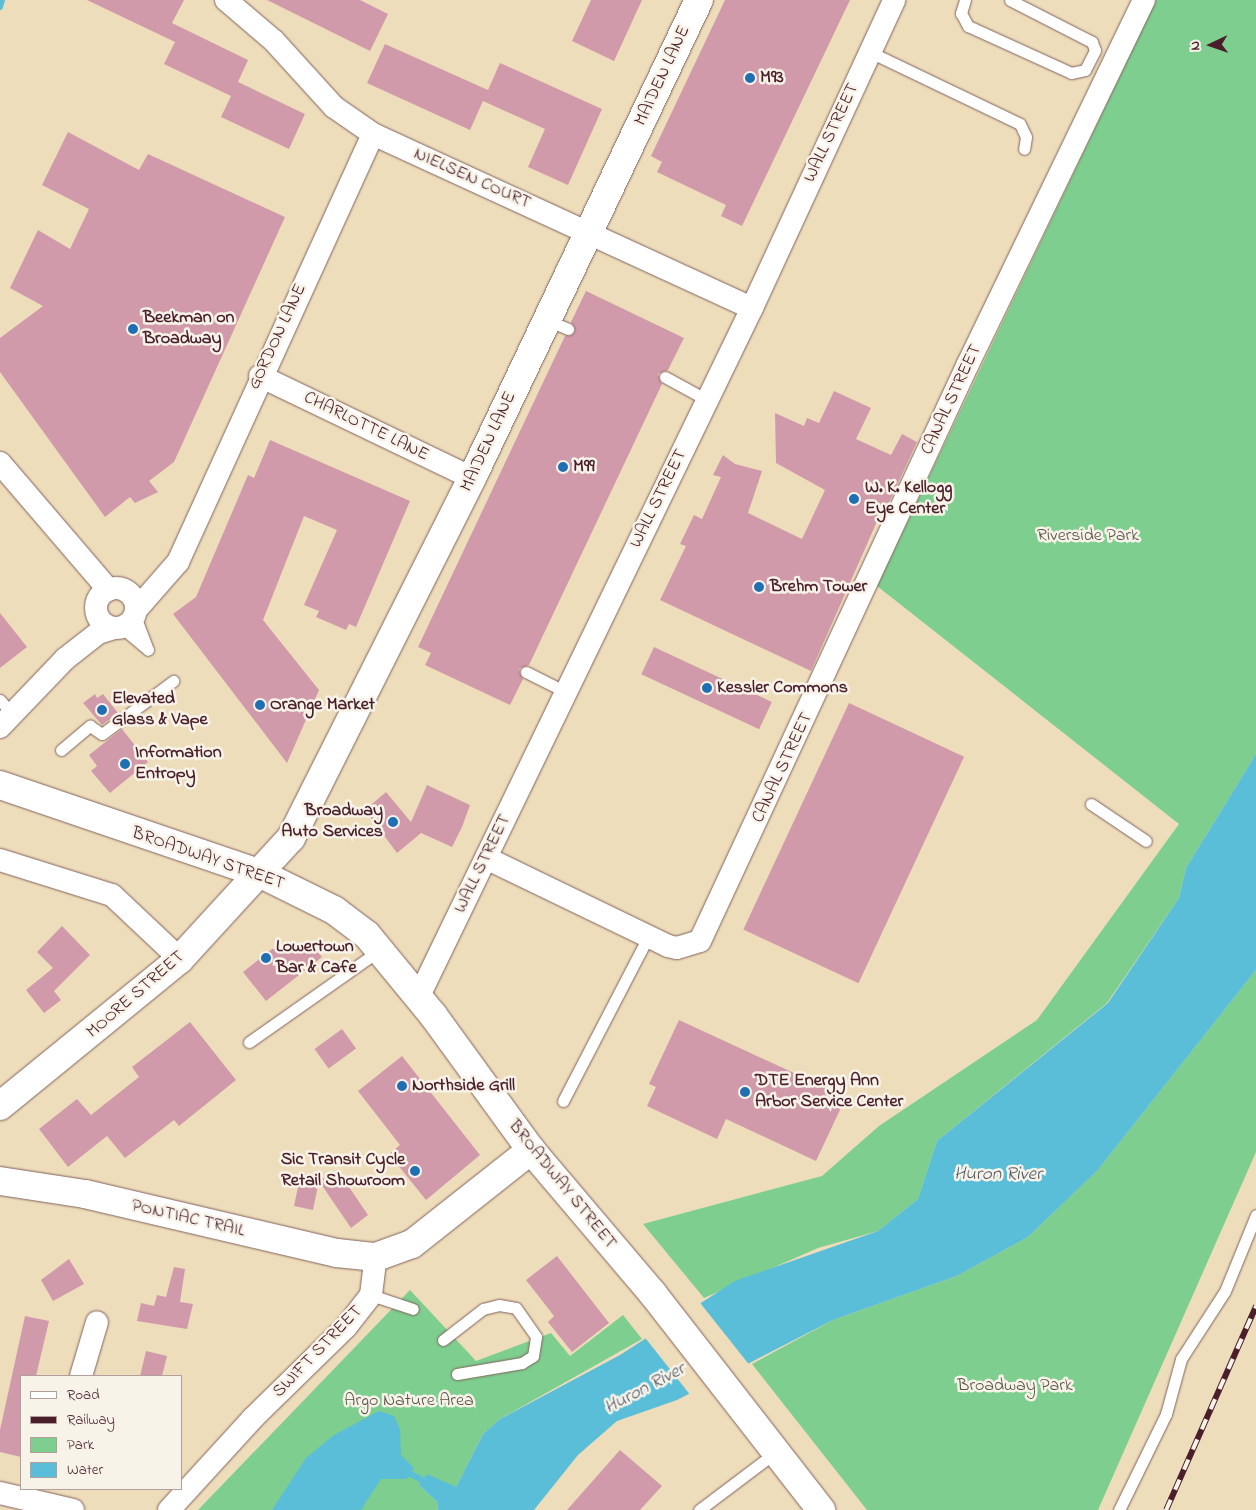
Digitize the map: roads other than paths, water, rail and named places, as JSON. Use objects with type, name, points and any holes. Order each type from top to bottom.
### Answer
[{"type":"main road","name":"MAIDEN LANE","points":[[261,874],[292,838],[311,803],[472,478],[557,324],[587,232],[699,0]]},
{"type":"main road","name":"BROADWAY STREET","points":[[0,785],[261,874],[334,910],[380,950],[418,996],[531,1150],[653,1294],[821,1510]]},
{"type":"main road","name":"MOORE STREET","points":[[2,1109],[180,960],[261,874]]},
{"type":"main road","points":[[376,1257],[412,1244],[531,1150]]},
{"type":"main road","name":"PONTIAC TRAIL","points":[[0,1181],[85,1194],[337,1253],[376,1257]]},
{"type":"street","name":"NIELSEN COURT","points":[[226,0],[274,41],[334,107],[373,134],[752,308]]},
{"type":"street","name":"WALL STREET","points":[[418,996],[752,308],[894,0]]},
{"type":"street","name":"CANAL STREET","points":[[486,858],[648,937],[677,948],[700,941],[708,929],[968,364],[1144,0]]},
{"type":"street","name":"GORDON LANE","points":[[126,620],[178,562],[260,376],[373,134]]},
{"type":"street","name":"CHARLOTTE LANE","points":[[260,376],[472,478]]},
{"type":"street","points":[[0,463],[44,515],[58,547],[107,597],[133,597],[126,620],[98,633],[65,659],[4,714]]},
{"type":"street","name":"GORDON LANE","points":[[107,597],[150,573],[186,541]]},
{"type":"street","points":[[107,597],[103,622],[126,620]]},
{"type":"street","points":[[65,659],[107,597]]},
{"type":"street","points":[[0,860],[112,895],[180,960]]},
{"type":"street","name":"SWIFT STREET","points":[[169,1510],[252,1419],[346,1327],[371,1295],[376,1257]]},
{"type":"street","points":[[81,1375],[97,1322]]},
{"type":"street","points":[[0,1493],[45,1501],[72,1510]]},
{"type":"lane","points":[[965,0],[961,14],[968,26],[1071,73],[1085,70],[1095,50],[1092,42],[1010,0]]},
{"type":"lane","points":[[870,52],[1020,124],[1026,137],[1024,149]]},
{"type":"lane","points":[[665,377],[707,400]]},
{"type":"lane","points":[[526,672],[566,692]]},
{"type":"lane","points":[[61,750],[90,726],[102,734],[173,681]]},
{"type":"lane","points":[[1092,804],[1146,841]]},
{"type":"lane","points":[[563,1101],[648,937]]},
{"type":"lane","points":[[249,1042],[380,950]]},
{"type":"lane","points":[[1119,1510],[1166,1414],[1181,1359],[1225,1291],[1256,1216]]},
{"type":"lane","points":[[371,1295],[413,1309]]},
{"type":"lane","points":[[443,1340],[482,1309],[499,1305],[516,1308],[536,1337],[533,1356],[522,1363],[456,1374]]},
{"type":"lane","points":[[698,1510],[776,1452]]},
{"type":"water","name":"Huron River","points":[[1256,754],[1256,970],[1097,1171],[1028,1237],[957,1276],[833,1320],[677,1400],[617,1421],[578,1455],[534,1510],[438,1510],[437,1502],[419,1485],[427,1474],[456,1487],[483,1434],[500,1419],[620,1355],[735,1281],[878,1231],[918,1199],[937,1141],[1108,1003],[1179,898],[1186,868]]},
{"type":"water","points":[[379,1411],[394,1416],[400,1429],[401,1455],[414,1468],[407,1479],[381,1479],[361,1510],[272,1510],[306,1458],[334,1435]]},
{"type":"waterway","points":[[0,7],[2,0]]},
{"type":"waterway","points":[[405,1471],[429,1484]]},
{"type":"railway","points":[[1166,1510],[1256,1306]]},
{"type":"place","name":"M93","points":[[750,78]]},
{"type":"place","name":"Beekman on Broadway","points":[[133,329]]},
{"type":"place","name":"M99","points":[[563,467]]},
{"type":"place","name":"W. K. Kellogg Eye Center","points":[[854,499]]},
{"type":"place","name":"Brehm Tower","points":[[759,587]]},
{"type":"place","name":"Kessler Commons","points":[[707,688]]},
{"type":"place","name":"Orange Market","points":[[260,705]]},
{"type":"place","name":"Elevated Glass & Vape","points":[[102,710]]},
{"type":"place","name":"Information Entropy","points":[[125,764]]},
{"type":"place","name":"Broadway Auto Services","points":[[393,822]]},
{"type":"place","name":"Lowertown Bar & Cafe","points":[[266,958]]},
{"type":"place","name":"Northside Grill","points":[[402,1086]]},
{"type":"place","name":"DTE Energy Ann Arbor Service Center","points":[[745,1092]]},
{"type":"place","name":"Sic Transit Cycle Retail Showroom","points":[[415,1171]]},
{"type":"park label","name":"Riverside Park","points":[[1088,536]]},
{"type":"park label","name":"Broadway Park","points":[[1015,1386]]},
{"type":"park label","name":"Argo Nature Area","points":[[409,1401]]}]
